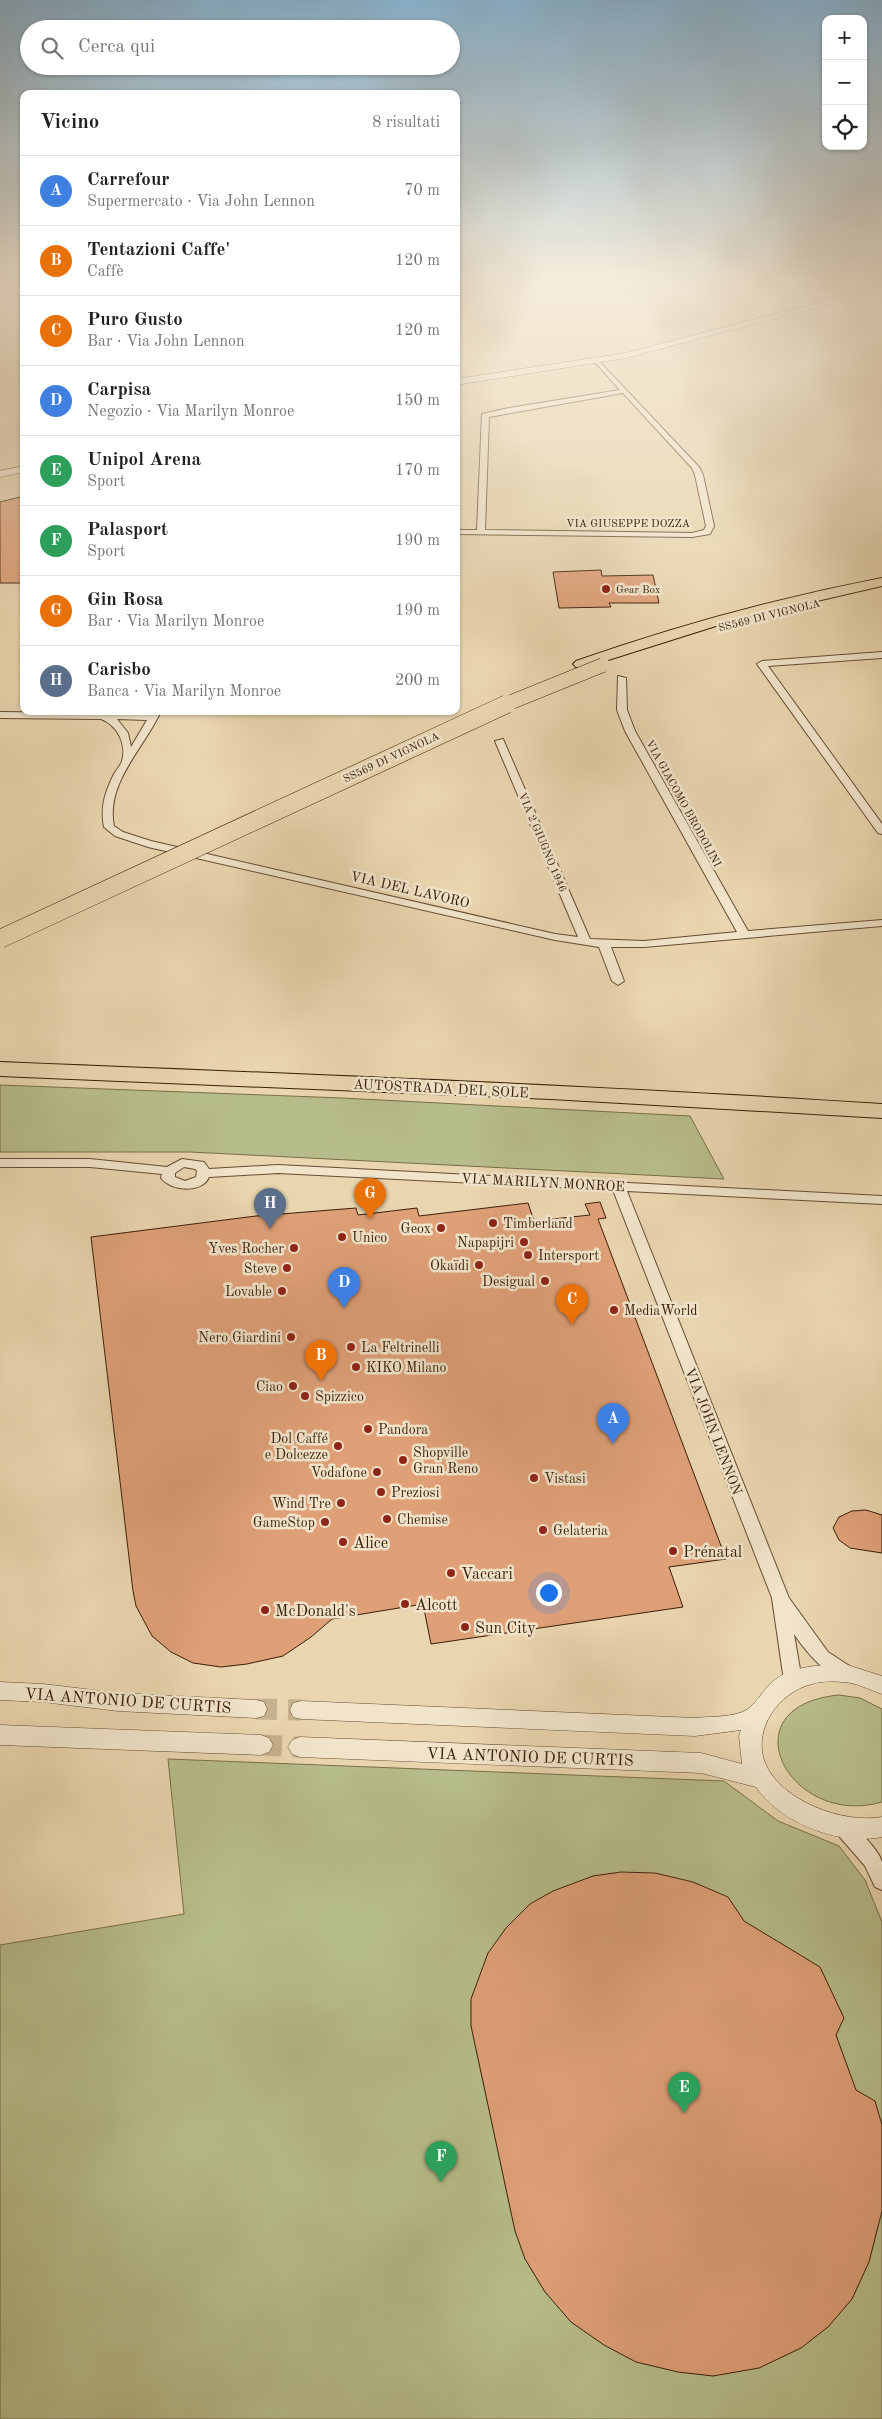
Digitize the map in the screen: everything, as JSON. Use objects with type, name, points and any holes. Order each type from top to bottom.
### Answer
[{"type":"highway","name":"SS569 DI VIGNOLA","points":[[0,925],[510,693],[581,664],[683,629],[747,611],[882,582]]},
{"type":"highway","name":"SS569 DI VIGNOLA","points":[[0,939],[496,708],[602,665],[765,614],[882,589]]},
{"type":"highway","name":"AUTOSTRADA DEL SOLE","points":[[0,1057],[450,1073],[784,1090],[882,1097]]},
{"type":"highway","name":"AUTOSTRADA DEL SOLE","points":[[0,1069],[355,1083],[882,1111]]},
{"type":"street","points":[[481,532],[485,416],[509,410],[596,396]]},
{"type":"street","name":"VIA GIUSEPPE DOZZA","points":[[460,532],[692,535],[707,532],[710,526],[700,474],[630,396]]},
{"type":"street","points":[[0,474],[20,470]]},
{"type":"street","points":[[882,655],[762,664],[882,830]]},
{"type":"street","name":"VIA GIACOMO BRODOLINI","points":[[621,678],[622,710],[630,731],[744,935]]},
{"type":"street","points":[[0,715],[20,714]]},
{"type":"street","points":[[77,715],[127,715]]},
{"type":"street","points":[[99,716],[134,725],[146,722],[154,715]]},
{"type":"street","points":[[127,760],[154,715]]},
{"type":"street","points":[[113,720],[119,724],[124,734],[127,760]]},
{"type":"street","name":"VIA 2 GIUGNO 1946","points":[[500,741],[586,942]]},
{"type":"street","name":"VIA DEL LAVORO","points":[[127,760],[116,780],[105,814],[109,827],[133,839],[209,859],[555,937],[604,944],[644,944],[882,923]]},
{"type":"street","points":[[604,944],[618,981]]},
{"type":"street","points":[[0,1163],[90,1162],[169,1171]]},
{"type":"street","points":[[188,1163],[199,1165],[204,1173],[198,1182],[181,1185],[168,1178],[169,1171],[176,1165],[188,1163]]},
{"type":"street","name":"VIA MARILYN MONROE","points":[[204,1173],[278,1169],[882,1200]]},
{"type":"street","name":"VIA JOHN LENNON","points":[[618,1185],[780,1598],[793,1681]]},
{"type":"street","points":[[780,1598],[809,1642],[822,1657],[845,1672],[882,1686]]},
{"type":"street","points":[[759,1778],[751,1750],[750,1736],[755,1716],[765,1700],[780,1687],[793,1681],[821,1672],[845,1672]]},
{"type":"street","name":"VIA ANTONIO DE CURTIS","points":[[0,1691],[43,1692],[118,1702],[256,1709]]},
{"type":"street","points":[[301,1710],[695,1727],[733,1723],[755,1716]]},
{"type":"street","points":[[0,1735],[261,1745]]},
{"type":"street","name":"VIA ANTONIO DE CURTIS","points":[[300,1746],[701,1763],[759,1778],[798,1811],[846,1830],[882,1827]]},
{"type":"street","points":[[846,1830],[872,1860],[882,1881]]},
{"type":"green space","points":[[0,1085],[342,1098],[690,1116],[724,1179],[190,1152],[0,1152]]},
{"type":"green space","points":[[839,1695],[860,1698],[882,1709],[882,1802],[849,1806],[820,1798],[797,1783],[783,1763],[778,1741],[785,1720],[804,1704]]},
{"type":"green space","points":[[168,1759],[724,1781],[778,1821],[839,1846],[865,1880],[882,1922],[882,2419],[0,2419],[0,1945],[184,1914]]},
{"type":"building","points":[[20,497],[20,583],[0,583],[0,502]]},
{"type":"building","name":"Gear Box","points":[[601,570],[602,576],[653,575],[659,603],[609,603],[611,607],[559,608],[553,572]]},
{"type":"building","name":"Shopville Gran Reno","points":[[600,1202],[606,1218],[598,1219],[726,1559],[669,1567],[683,1607],[431,1644],[423,1604],[332,1619],[311,1637],[283,1656],[247,1664],[221,1667],[193,1663],[171,1652],[152,1636],[136,1606],[133,1591],[91,1237],[256,1216],[356,1208],[358,1215],[417,1208],[419,1216],[528,1203],[534,1221],[590,1215],[585,1204]]},
{"type":"building","points":[[866,1510],[882,1515],[882,1553],[850,1548],[839,1540],[833,1528],[839,1517],[852,1511]]},
{"type":"building","points":[[621,1872],[655,1873],[693,1882],[728,1897],[744,1921],[820,1967],[844,2018],[836,2035],[856,2090],[875,2101],[882,2125],[882,2211],[869,2262],[852,2299],[828,2327],[801,2348],[759,2368],[713,2376],[678,2372],[636,2362],[604,2345],[571,2322],[545,2292],[525,2259],[515,2231],[471,2026],[471,1999],[488,1953],[506,1928],[530,1904],[553,1891],[593,1876]]},
{"type":"tunnel","points":[[256,1709],[301,1710]]},
{"type":"tunnel","points":[[261,1745],[300,1747]]},
{"type":"place","name":"Gear Box","points":[[606,589]]},
{"type":"place","name":"Gin Rosa","points":[[370,1219]]},
{"type":"place","name":"Timberland","points":[[493,1223]]},
{"type":"place","name":"Geox","points":[[441,1228]]},
{"type":"place","name":"Carisbo","points":[[270,1229]]},
{"type":"place","name":"Unico","points":[[342,1237]]},
{"type":"place","name":"Napapijri","points":[[524,1242]]},
{"type":"place","name":"Yves Rocher","points":[[294,1248]]},
{"type":"place","name":"Intersport","points":[[528,1255]]},
{"type":"place","name":"Okaïdi","points":[[479,1265]]},
{"type":"place","name":"Steve","points":[[287,1268]]},
{"type":"place","name":"Desigual","points":[[545,1281]]},
{"type":"place","name":"Lovable","points":[[282,1291]]},
{"type":"place","name":"Carpisa","points":[[344,1308]]},
{"type":"place","name":"MediaWorld","points":[[614,1310]]},
{"type":"place","name":"Puro Gusto","points":[[572,1325]]},
{"type":"place","name":"Nero Giardini","points":[[291,1337]]},
{"type":"place","name":"La Feltrinelli","points":[[351,1347]]},
{"type":"place","name":"KIKO Milano","points":[[356,1367]]},
{"type":"place","name":"Tentazioni Caffe'","points":[[321,1381]]},
{"type":"place","name":"Ciao","points":[[293,1386]]},
{"type":"place","name":"Spizzico","points":[[305,1396]]},
{"type":"place","name":"Pandora","points":[[368,1429]]},
{"type":"place","name":"Carrefour","points":[[613,1444]]},
{"type":"place","name":"Dol Caffé e Dolcezze","points":[[338,1446]]},
{"type":"place","name":"Shopville Gran Reno","points":[[403,1460]]},
{"type":"place","name":"Vodafone","points":[[377,1472]]},
{"type":"place","name":"Vistasi","points":[[534,1478]]},
{"type":"place","name":"Preziosi","points":[[381,1492]]},
{"type":"place","name":"Wind Tre","points":[[341,1503]]},
{"type":"place","name":"Chemise","points":[[387,1519]]},
{"type":"place","name":"GameStop","points":[[325,1522]]},
{"type":"place","name":"Gelateria","points":[[543,1530]]},
{"type":"place","name":"Alice","points":[[343,1542]]},
{"type":"place","name":"Prénatal","points":[[673,1551]]},
{"type":"place","name":"Vaccari","points":[[451,1573]]},
{"type":"place","name":"Alcott","points":[[405,1604]]},
{"type":"place","name":"McDonald's","points":[[265,1610]]},
{"type":"place","name":"Sun City","points":[[465,1627]]},
{"type":"place","name":"Unipol Arena","points":[[684,2113]]},
{"type":"place","name":"Palasport","points":[[441,2182]]}]
